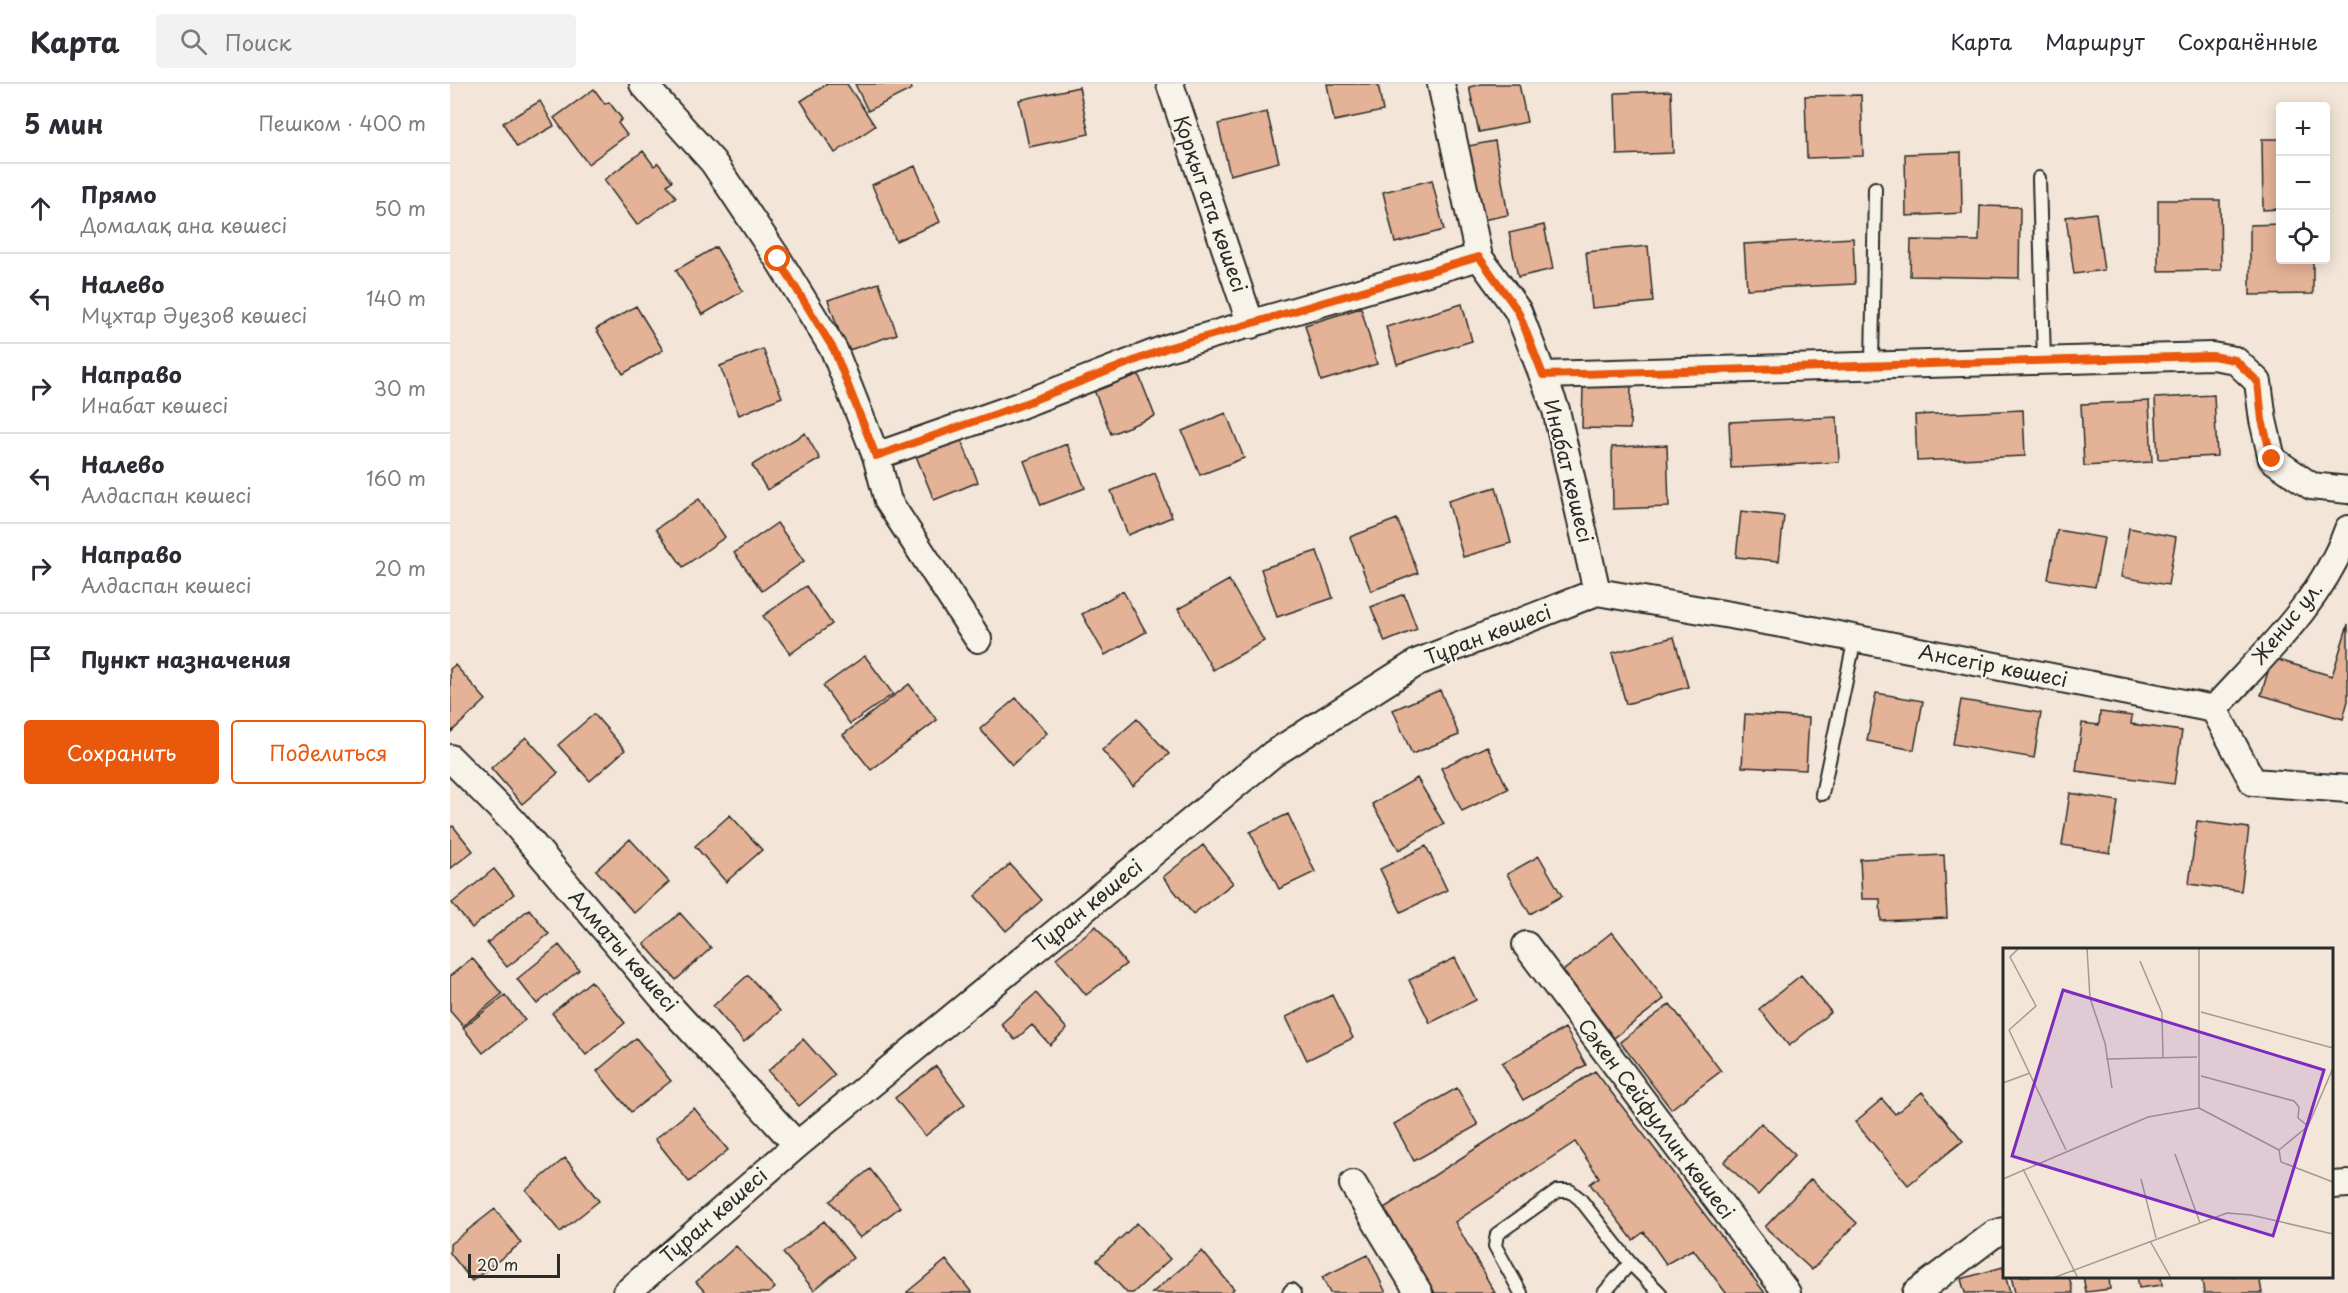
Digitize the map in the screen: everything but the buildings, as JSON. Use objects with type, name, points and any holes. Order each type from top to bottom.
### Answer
[{"type":"street","points":[[644,84],[713,162],[778,259],[834,350],[876,456],[888,501],[978,639]]},
{"type":"street","name":"Қорқыт ата көшесі","points":[[1170,84],[1251,325]]},
{"type":"street","name":"Инабат көшесі","points":[[1441,84],[1479,257],[1518,311],[1556,410],[1597,592]]},
{"type":"street","points":[[876,456],[1013,408],[1167,348],[1479,257]]},
{"type":"street","points":[[1543,375],[2212,356],[2235,360],[2258,382],[2262,420],[2272,459],[2311,486],[2348,490]]},
{"type":"street","name":"Женис ул.","points":[[2214,709],[2303,610],[2339,554],[2348,529]]},
{"type":"street","name":"Ансегір көшесі","points":[[1597,592],[1855,638],[2214,709]]},
{"type":"street","name":"Тұран көшесі","points":[[626,1293],[798,1145],[1273,754],[1418,662],[1597,592]]},
{"type":"street","points":[[2214,709],[2253,782],[2348,789]]},
{"type":"street","name":"Алматы көшесі","points":[[450,758],[512,820],[673,1010],[798,1145]]},
{"type":"street","name":"Сәкен Сейфуллин көшесі","points":[[1526,945],[1787,1293]]},
{"type":"street","points":[[1353,1184],[1419,1293]]},
{"type":"street","points":[[2333,1185],[2348,1184]]},
{"type":"street","points":[[1916,1293],[1994,1234],[2003,1231]]},
{"type":"lane","points":[[2039,178],[2044,361]]},
{"type":"lane","points":[[1872,366],[1875,188]]},
{"type":"lane","points":[[1822,794],[1855,638]]},
{"type":"lane","points":[[1521,1293],[1495,1246],[1497,1234],[1558,1191],[1570,1191],[1580,1199],[1630,1263],[1660,1293]]},
{"type":"lane","points":[[1604,1293],[1630,1263]]},
{"type":"lane","points":[[1288,1293],[1291,1290],[1294,1293]]},
{"type":"route","points":[[778,259],[834,350],[876,456],[1013,408],[1167,348],[1479,257],[1518,311],[1543,375],[2212,356],[2235,360],[2258,382],[2262,420],[2272,459]]}]
